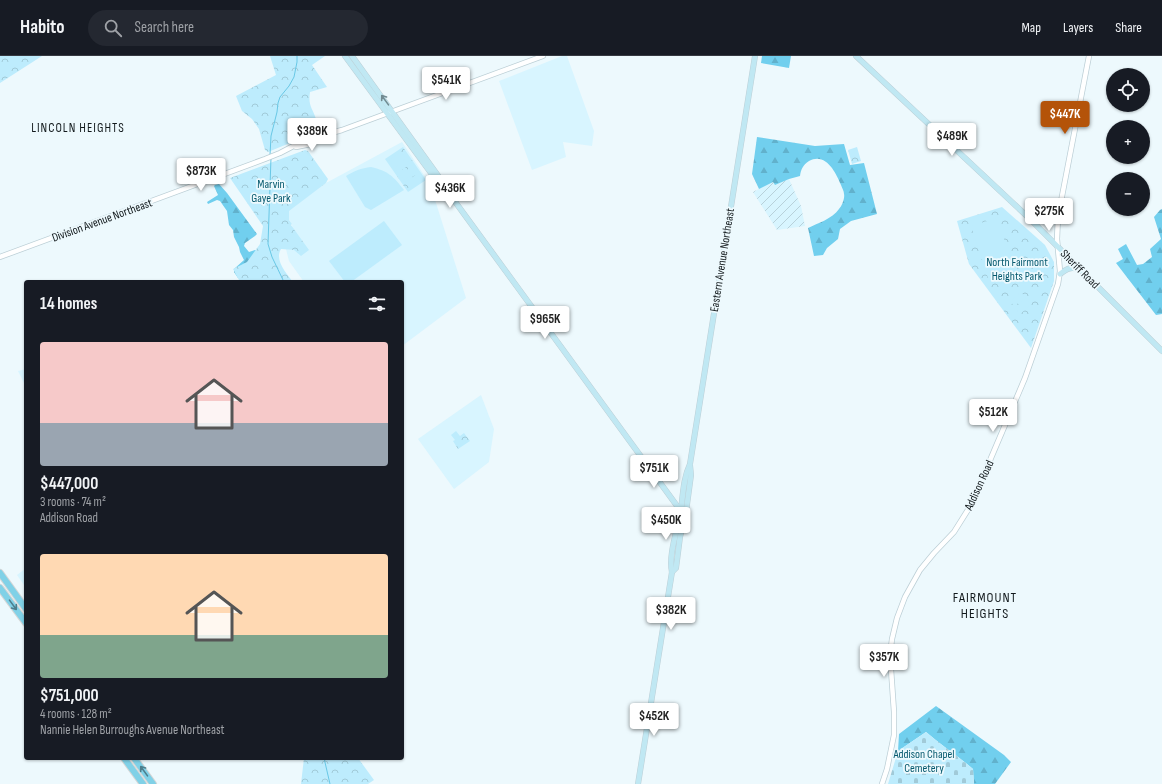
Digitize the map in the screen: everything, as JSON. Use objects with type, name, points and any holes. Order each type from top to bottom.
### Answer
[{"type":"main road","points":[[345,56],[442,188],[448,192]]},
{"type":"main road","points":[[348,56],[352,60],[354,58],[394,112],[448,192],[639,454],[683,511]]},
{"type":"main road","name":"Eastern Avenue Northeast","points":[[638,784],[672,572],[671,566],[675,539],[683,511],[686,473],[690,464],[755,56]]},
{"type":"main road","name":"Sheriff Road","points":[[856,56],[1030,219],[1162,351]]},
{"type":"main road","points":[[356,71],[360,71],[366,79],[373,84]]},
{"type":"main road","points":[[1060,274],[1071,267],[1080,269]]},
{"type":"main road","points":[[0,573],[24,606]]},
{"type":"main road","points":[[0,588],[24,620]]},
{"type":"main road","points":[[125,760],[143,784]]},
{"type":"main road","points":[[135,760],[153,784]]},
{"type":"street","name":"Division Avenue Northeast","points":[[0,257],[280,154],[293,147],[311,144],[326,135],[394,112],[543,56]]},
{"type":"street","name":"Addison Road","points":[[882,784],[887,769],[894,735],[890,655],[893,631],[898,613],[920,570],[954,532],[971,505],[1025,378],[1058,284],[1060,266],[1057,225],[1088,56]]},
{"type":"shaded area","points":[[562,56],[567,56],[594,131],[592,146],[563,142],[566,157],[532,170],[499,81]]},
{"type":"shaded area","points":[[402,142],[430,184],[466,298],[404,344],[404,280],[303,280],[289,261],[286,249],[294,250],[292,224],[289,220],[289,210],[326,183]]},
{"type":"shaded area","points":[[789,179],[801,206],[805,226],[777,230],[753,192],[771,182],[775,185]]},
{"type":"shaded area","points":[[24,370],[24,383],[18,371]]},
{"type":"shaded area","points":[[481,395],[494,429],[489,462],[454,489],[418,439]]},
{"type":"shaded area","points":[[24,570],[24,585],[17,575]]},
{"type":"green space","points":[[0,56],[42,56],[0,83]]},
{"type":"green space","name":"Marvin Gaye Park","points":[[270,56],[325,56],[312,65],[327,87],[310,92],[310,104],[316,119],[308,122],[312,134],[268,152],[265,150],[259,129],[252,119],[242,111],[236,96],[276,75]]},
{"type":"green space","points":[[762,56],[791,56],[789,68],[761,63]]},
{"type":"green space","points":[[757,137],[815,146],[844,144],[850,165],[864,163],[877,214],[851,221],[840,229],[838,239],[827,248],[823,255],[814,256],[808,228],[829,218],[840,208],[844,196],[839,180],[830,165],[820,159],[815,159],[809,161],[804,166],[800,176],[775,185],[773,182],[759,189],[752,174]]},
{"type":"green space","points":[[403,147],[426,180],[408,192],[385,159]]},
{"type":"green space","points":[[857,147],[861,161],[852,164],[848,150]]},
{"type":"green space","name":"Marvin Gaye Park","points":[[305,150],[308,151],[328,179],[326,183],[289,211],[289,220],[292,224],[291,225],[309,250],[301,256],[294,250],[281,249],[279,253],[280,262],[292,280],[239,280],[233,269],[247,262],[260,244],[263,226],[230,178]]},
{"type":"green space","points":[[401,152],[405,157],[393,166],[389,160]]},
{"type":"green space","points":[[406,159],[410,164],[398,173],[395,167]]},
{"type":"green space","points":[[412,166],[416,172],[404,180],[400,175]]},
{"type":"green space","points":[[371,167],[382,170],[390,175],[404,190],[371,210],[365,207],[346,176],[358,170]]},
{"type":"green space","points":[[417,174],[421,179],[409,188],[405,182]]},
{"type":"green space","points":[[219,184],[257,234],[245,243],[244,246],[249,252],[255,250],[260,251],[238,278],[234,272],[234,269],[244,260],[234,237],[233,230],[229,225],[227,211],[220,201],[217,200],[208,204],[207,202],[218,195],[214,186]]},
{"type":"green space","name":"North Fairmont Heights Park","points":[[1002,207],[1045,245],[1054,262],[1054,281],[1031,348],[969,264],[957,221]]},
{"type":"green space","points":[[1162,209],[1162,314],[1156,315],[1116,263],[1123,259],[1118,249],[1126,244],[1137,265],[1143,264],[1152,257],[1150,249],[1161,239],[1154,217]]},
{"type":"green space","points":[[997,218],[1016,275],[990,284],[971,226]]},
{"type":"green space","points":[[384,221],[402,245],[354,280],[343,280],[329,261]]},
{"type":"green space","points":[[1043,261],[1048,269],[1036,278],[1030,271]]},
{"type":"green space","points":[[1021,292],[1026,298],[1014,306],[1010,301]]},
{"type":"green space","points":[[1027,299],[1031,305],[1020,314],[1015,308]]},
{"type":"green space","points":[[456,431],[460,436],[464,433],[470,441],[458,449],[453,441],[455,440],[451,435]]},
{"type":"green space","points":[[936,706],[1004,755],[1011,762],[995,784],[974,784],[973,769],[926,732],[898,751],[899,734]]},
{"type":"green space","name":"Addison Chapel Cemetery","points":[[926,732],[973,769],[974,784],[888,784],[898,751]]},
{"type":"green space","points":[[304,760],[359,760],[374,780],[368,784],[301,784]]},
{"type":"waterway","points":[[270,155],[271,136],[278,103],[280,97],[294,77],[297,56]]},
{"type":"waterway","points":[[271,158],[268,244],[272,257],[283,280]]},
{"type":"waterway","points":[[324,760],[330,784]]},
{"type":"district","name":"LINCOLN HEIGHTS","points":[[78,127]]},
{"type":"district","name":"FAIRMOUNT HEIGHTS","points":[[985,606]]}]
